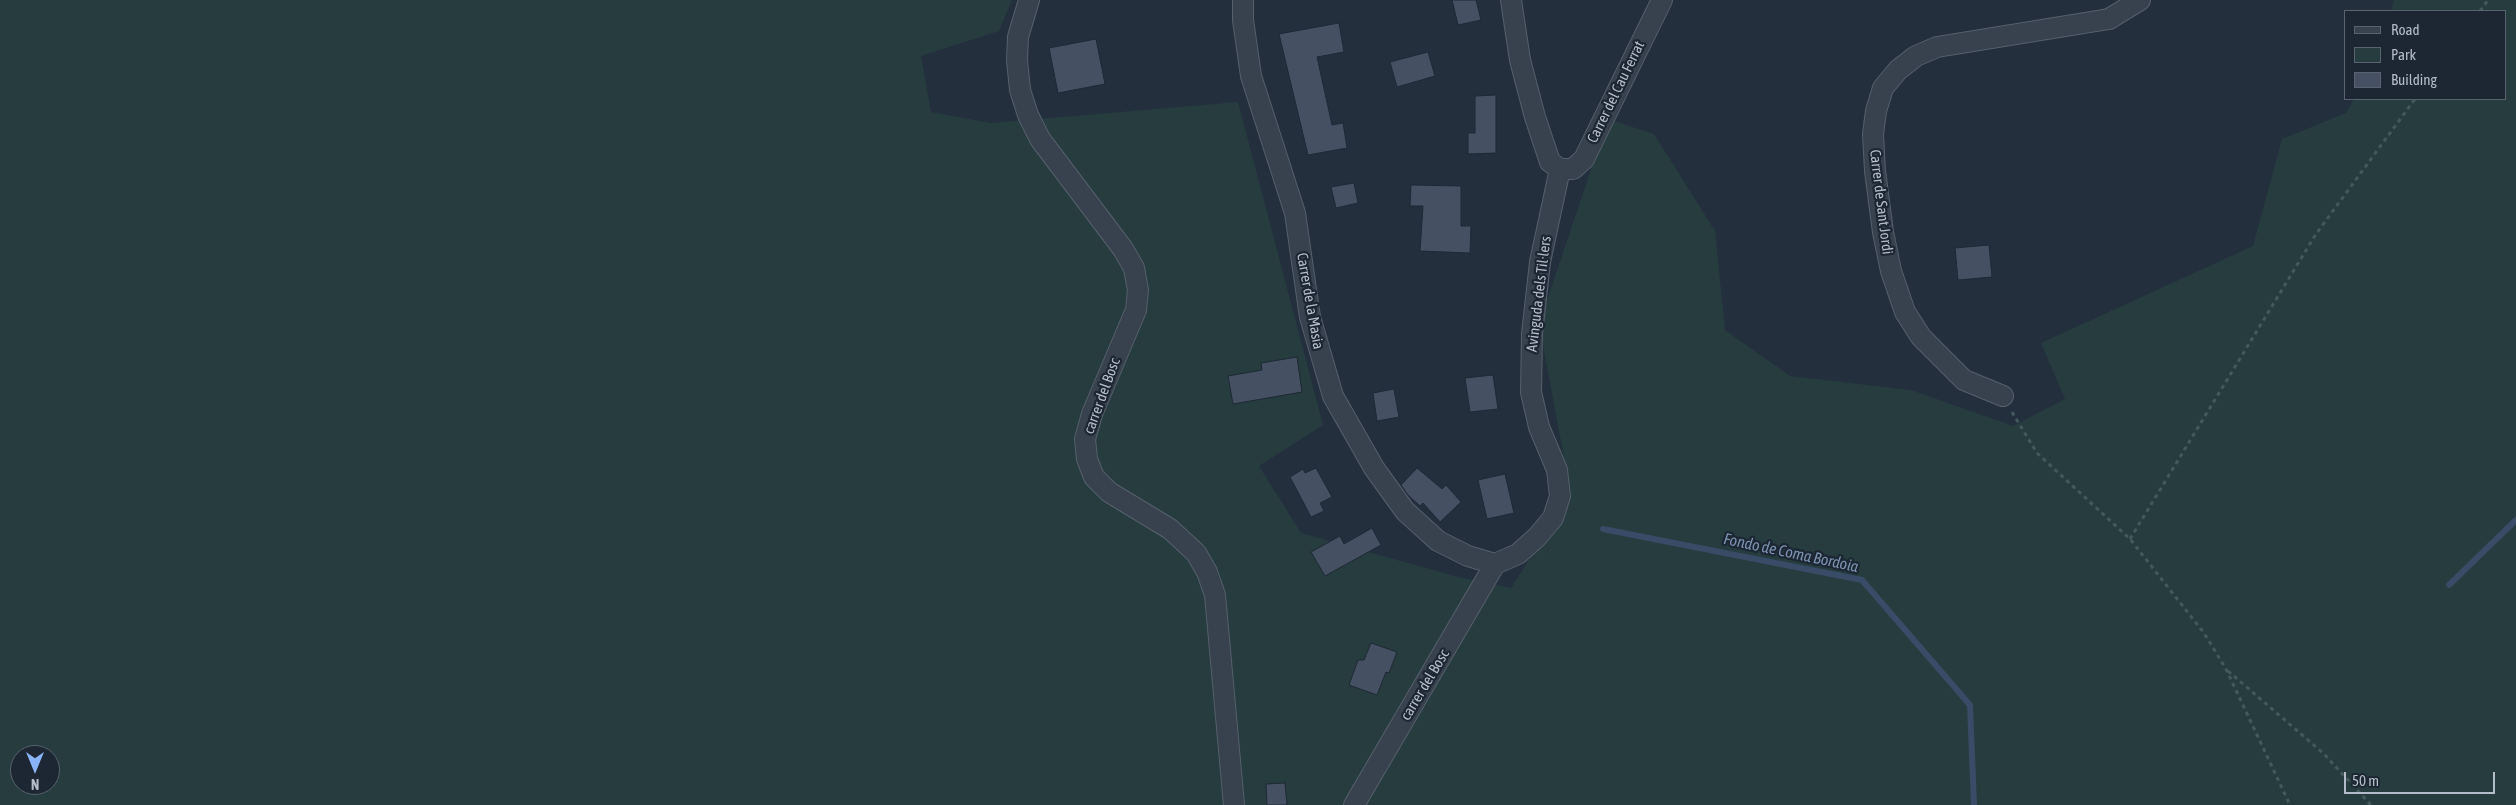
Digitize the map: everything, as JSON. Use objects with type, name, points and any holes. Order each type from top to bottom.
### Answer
[{"type":"street","name":"carrer del Bosc","points":[[1029,0],[1018,37],[1017,60],[1020,90],[1028,115],[1040,139],[1123,249],[1134,268],[1138,290],[1136,310],[1092,414],[1086,439],[1088,459],[1094,477],[1104,487],[1170,529],[1196,553],[1207,572],[1215,595],[1234,805]]},
{"type":"street","name":"Carrer de la Masia","points":[[1243,0],[1243,20],[1251,76],[1295,213],[1310,317],[1333,396],[1374,468],[1405,511],[1438,541],[1468,556],[1495,564]]},
{"type":"street","points":[[1511,0],[1520,60],[1535,117],[1550,162],[1560,169]]},
{"type":"street","name":"Carrer del Cau Ferrat","points":[[1560,169],[1573,169],[1584,159],[1662,0]]},
{"type":"street","name":"Carrer de Sant Jordi","points":[[2003,396],[1964,380],[1921,337],[1905,312],[1891,271],[1883,232],[1875,171],[1873,134],[1876,112],[1883,88],[1898,70],[1916,56],[1937,47],[2109,19],[2140,0]]},
{"type":"street","name":"Avinguda dels Til·lers","points":[[1495,564],[1518,554],[1537,537],[1553,518],[1560,496],[1557,470],[1539,427],[1531,392],[1532,334],[1540,262],[1560,169]]},
{"type":"street","name":"carrer del Bosc","points":[[1354,805],[1495,564]]},
{"type":"path","points":[[2130,539],[2316,234],[2415,100]]},
{"type":"path","points":[[2003,396],[2036,453],[2130,539],[2204,633],[2226,669],[2290,805]]},
{"type":"path","points":[[2226,669],[2323,753],[2371,805]]},
{"type":"green space","points":[[0,0],[1012,0],[999,31],[921,56],[931,112],[991,123],[1238,102],[1323,425],[1259,466],[1301,533],[1458,577],[1511,588],[1571,495],[1539,324],[1608,119],[1654,134],[1715,231],[1725,330],[1790,376],[1911,390],[2013,426],[2065,399],[2041,343],[2253,246],[2282,139],[2346,113],[2353,100],[2506,100],[2506,10],[2391,10],[2394,0],[2516,0],[2516,805],[0,805]]},
{"type":"building","points":[[1452,0],[1476,0],[1481,20],[1458,25]]},
{"type":"building","points":[[1339,23],[1344,52],[1317,57],[1332,125],[1343,123],[1347,148],[1308,155],[1279,34]]},
{"type":"building","points":[[1096,39],[1105,84],[1058,93],[1049,48]]},
{"type":"building","points":[[1428,52],[1435,76],[1397,87],[1390,62]]},
{"type":"building","points":[[1496,95],[1496,153],[1468,154],[1468,133],[1475,133],[1475,96]]},
{"type":"building","points":[[1354,183],[1358,203],[1336,208],[1331,187]]},
{"type":"building","points":[[1411,185],[1461,186],[1461,226],[1471,226],[1470,253],[1420,251],[1423,206],[1410,206]]},
{"type":"building","points":[[1989,245],[1992,277],[1958,280],[1955,248]]},
{"type":"building","points":[[1297,357],[1302,392],[1233,404],[1228,376],[1262,370],[1261,363]]},
{"type":"building","points":[[1493,375],[1498,409],[1470,412],[1465,378]]},
{"type":"building","points":[[1394,389],[1399,417],[1377,421],[1373,393]]},
{"type":"building","points":[[1316,468],[1332,497],[1320,503],[1324,511],[1311,517],[1290,477],[1303,469],[1305,473]]},
{"type":"building","points":[[1417,468],[1442,489],[1446,485],[1461,502],[1440,522],[1423,503],[1420,506],[1408,495],[1401,485]]},
{"type":"building","points":[[1505,474],[1514,513],[1487,519],[1478,480]]},
{"type":"building","points":[[1372,528],[1381,545],[1325,576],[1311,552],[1340,536],[1344,544]]},
{"type":"building","points":[[1371,643],[1397,652],[1389,673],[1386,672],[1377,695],[1349,685],[1358,660],[1364,660]]},
{"type":"building","points":[[1285,783],[1287,805],[1267,805],[1266,784]]},
{"type":"waterway","points":[[2449,585],[2516,520]]},
{"type":"waterway","name":"Fondo de Coma Bordoia","points":[[1603,529],[1862,580],[1970,705],[1974,805]]}]
